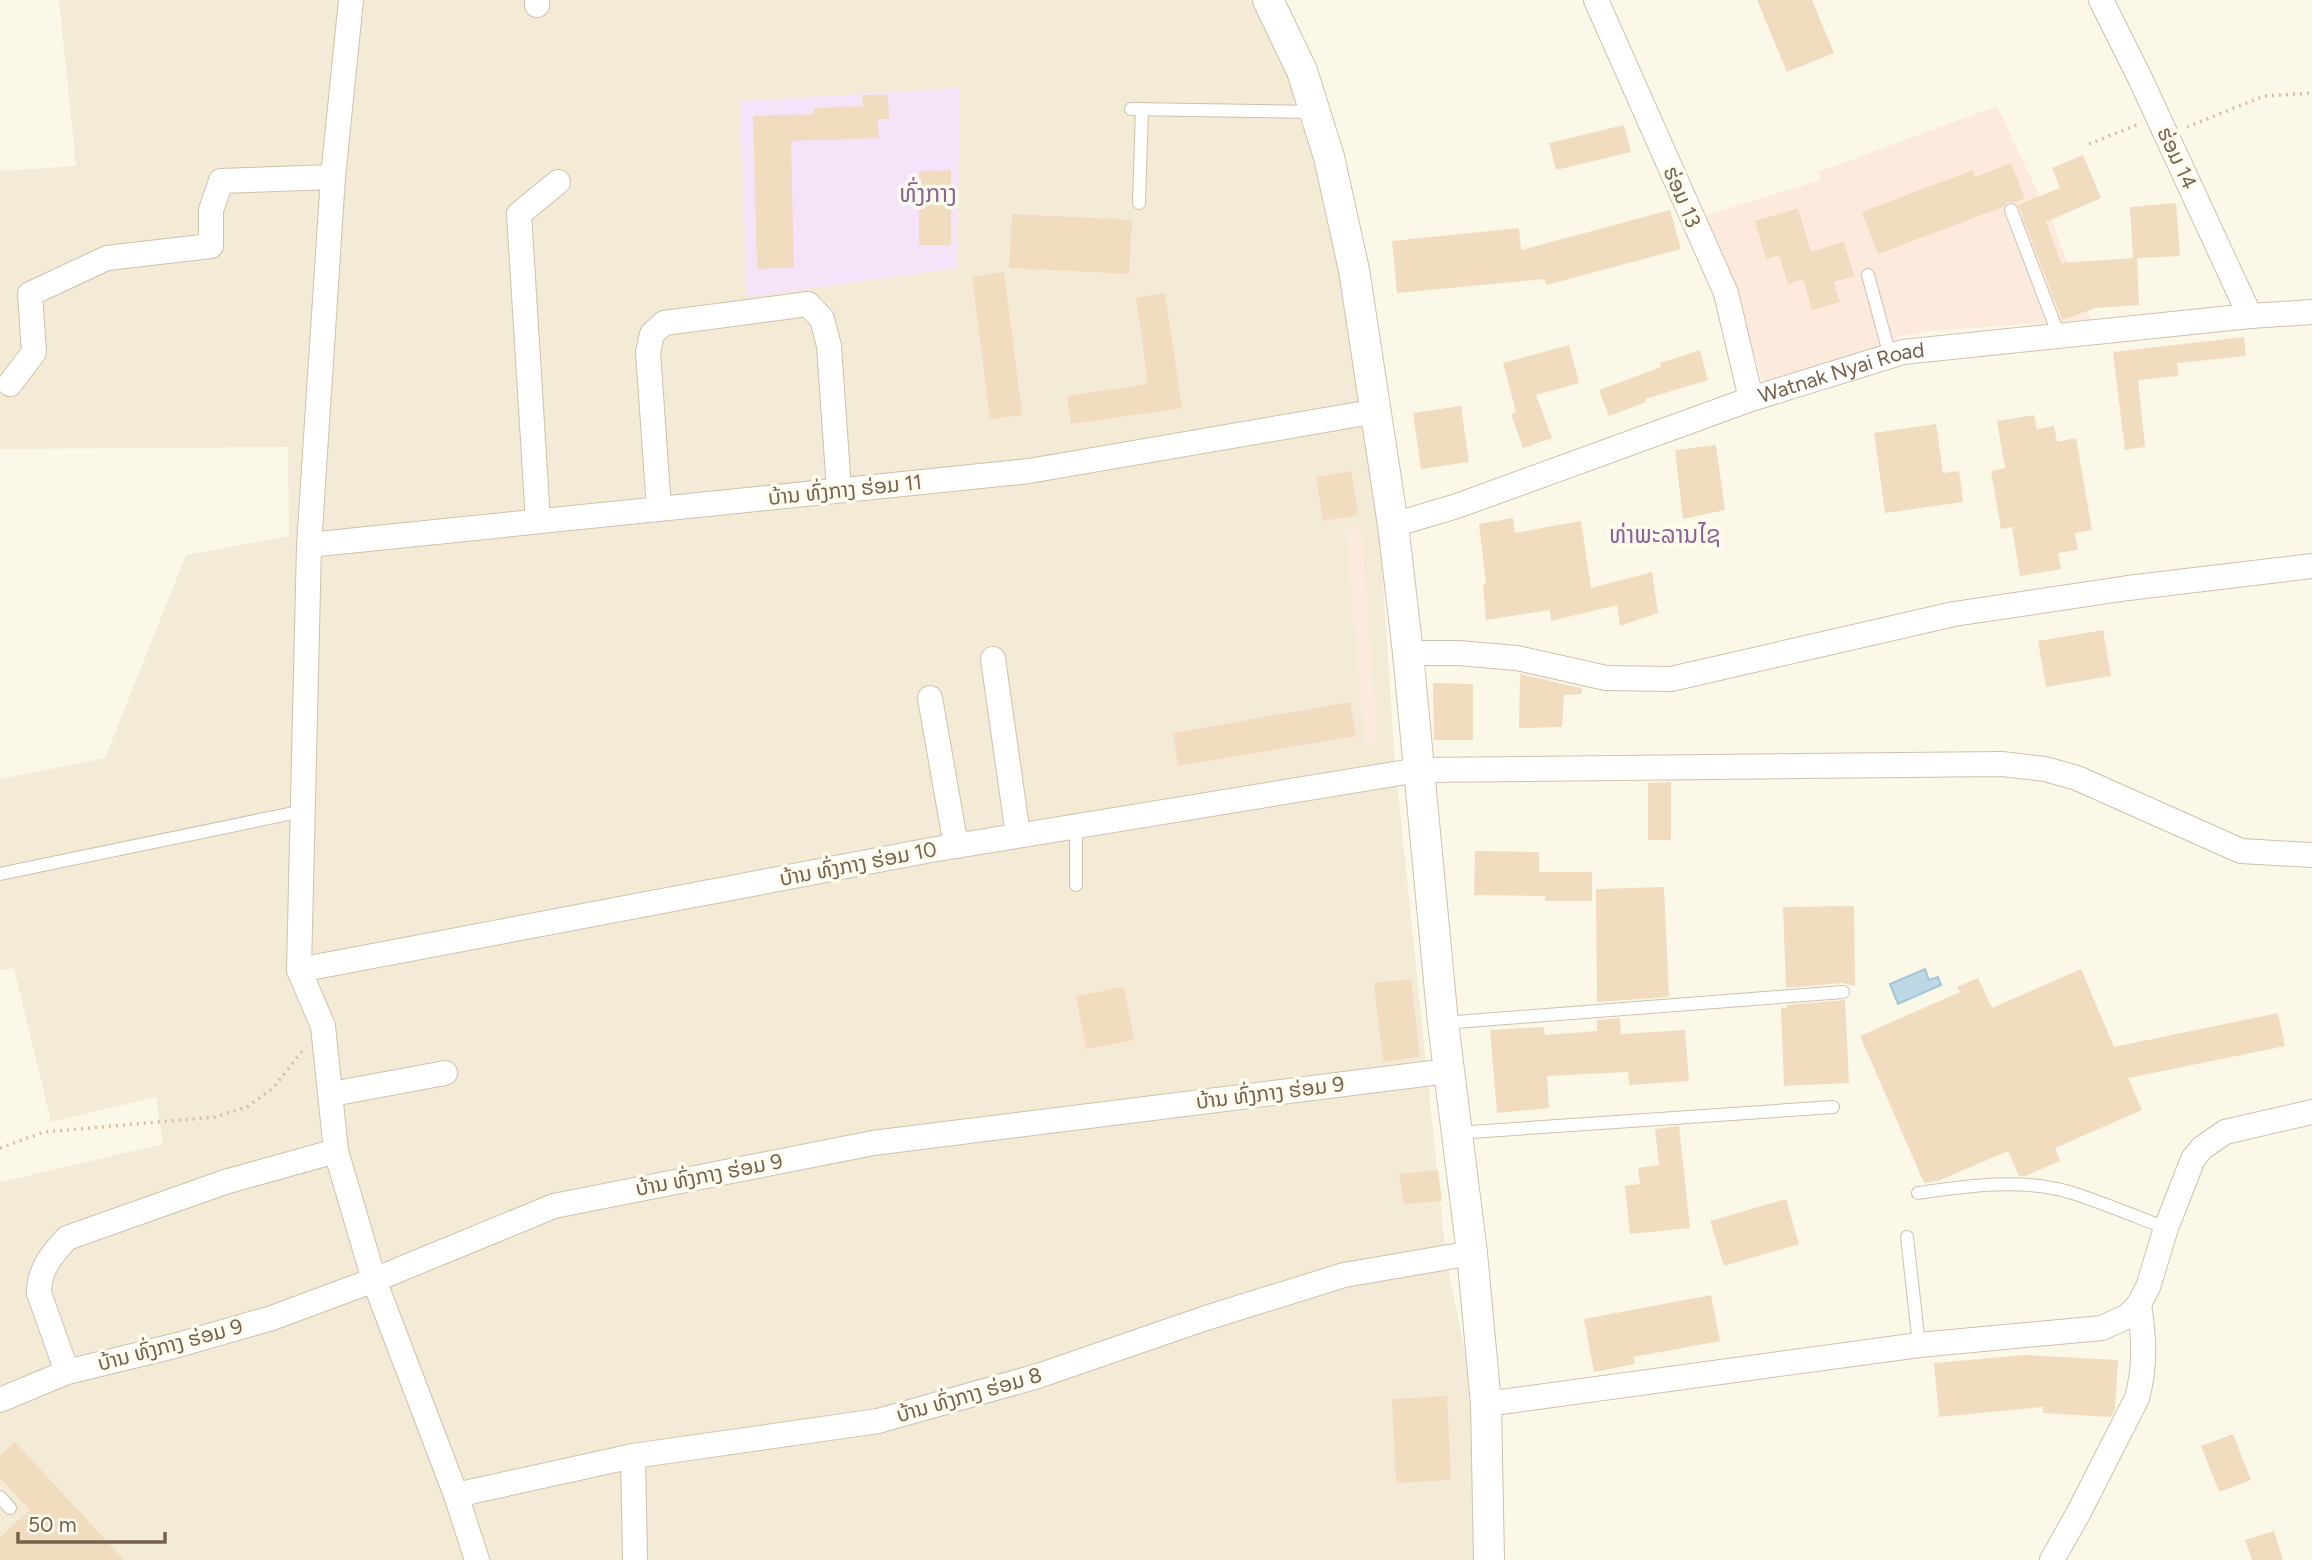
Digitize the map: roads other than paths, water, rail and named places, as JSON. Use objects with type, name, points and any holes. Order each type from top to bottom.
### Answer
[{"type":"street","points":[[351,0],[333,177],[309,545],[299,970],[323,1026],[336,1151],[373,1280],[456,1494],[477,1560]]},
{"type":"street","points":[[1268,0],[1302,71],[1329,157],[1354,270],[1377,411],[1408,653],[1448,1071],[1472,1253],[1486,1404],[1489,1560]]},
{"type":"street","name":"ຮ່ອມ 13","points":[[1597,0],[1726,293],[1751,399]]},
{"type":"street","name":"ຮ່ອມ 14","points":[[2101,0],[2250,316]]},
{"type":"street","points":[[10,384],[34,352],[30,294],[107,258],[211,246],[211,210],[221,181],[333,177]]},
{"type":"street","points":[[538,522],[519,214],[558,183]]},
{"type":"street","points":[[659,509],[648,352],[652,334],[664,323],[808,304],[822,319],[829,346],[839,490]]},
{"type":"street","name":"Watnak Nyai Road","points":[[1393,525],[1457,506],[1751,399],[1914,350],[2312,312]]},
{"type":"street","name":"ບ້ານ ທົ່ງກາງ ຮ່ອມ 11","points":[[309,545],[1029,471],[1377,411]]},
{"type":"street","points":[[1408,653],[1458,653],[1517,658],[1606,678],[1671,679],[1954,614],[2128,588],[2312,566]]},
{"type":"street","points":[[993,659],[1018,835]]},
{"type":"street","points":[[930,698],[956,846]]},
{"type":"street","name":"ບ້ານ ທົ່ງກາງ ຮ່ອມ 10","points":[[299,970],[956,846],[1419,770],[2003,764],[2045,769],[2077,778],[2241,851],[2312,855]]},
{"type":"street","name":"ບ້ານ ທົ່ງກາງ ຮ່ອມ 9","points":[[0,1400],[67,1372],[258,1322],[373,1280],[554,1206],[873,1143],[1448,1071]]},
{"type":"street","points":[[332,1094],[445,1073]]},
{"type":"street","points":[[1486,1404],[1919,1345],[2102,1328],[2117,1323],[2139,1304],[2148,1287],[2166,1228],[2193,1159],[2212,1140],[2225,1132],[2312,1112]]},
{"type":"street","points":[[67,1372],[39,1293],[39,1279],[51,1256],[68,1238],[225,1182],[336,1151]]},
{"type":"street","name":"ບ້ານ ທົ່ງກາງ ຮ່ອມ 8","points":[[456,1494],[633,1456],[878,1421],[1038,1376],[1206,1318],[1344,1275],[1472,1253]]},
{"type":"street","points":[[2052,1560],[2137,1398],[2144,1344],[2139,1304]]},
{"type":"street","points":[[633,1456],[635,1560]]},
{"type":"lane","points":[[1139,203],[1137,108],[1315,112]]},
{"type":"lane","points":[[2011,210],[2060,336]]},
{"type":"lane","points":[[1868,275],[1890,356]]},
{"type":"lane","points":[[0,874],[303,811]]},
{"type":"lane","points":[[1076,826],[1076,885]]},
{"type":"lane","points":[[1443,1023],[1843,992]]},
{"type":"lane","points":[[1456,1133],[1833,1107]]},
{"type":"lane","points":[[1918,1193],[1984,1184],[2041,1187],[2068,1192],[2166,1228]]},
{"type":"lane","points":[[1907,1237],[1919,1345]]},
{"type":"lane","points":[[0,1497],[10,1508]]},
{"type":"water","points":[[1925,969],[1929,980],[1938,977],[1941,985],[1898,1004],[1890,984]]},
{"type":"district","name":"ທົ່ງກາງ","points":[[928,194]]},
{"type":"district","name":"ທ່າພະລານໄຊ","points":[[1665,535]]}]
